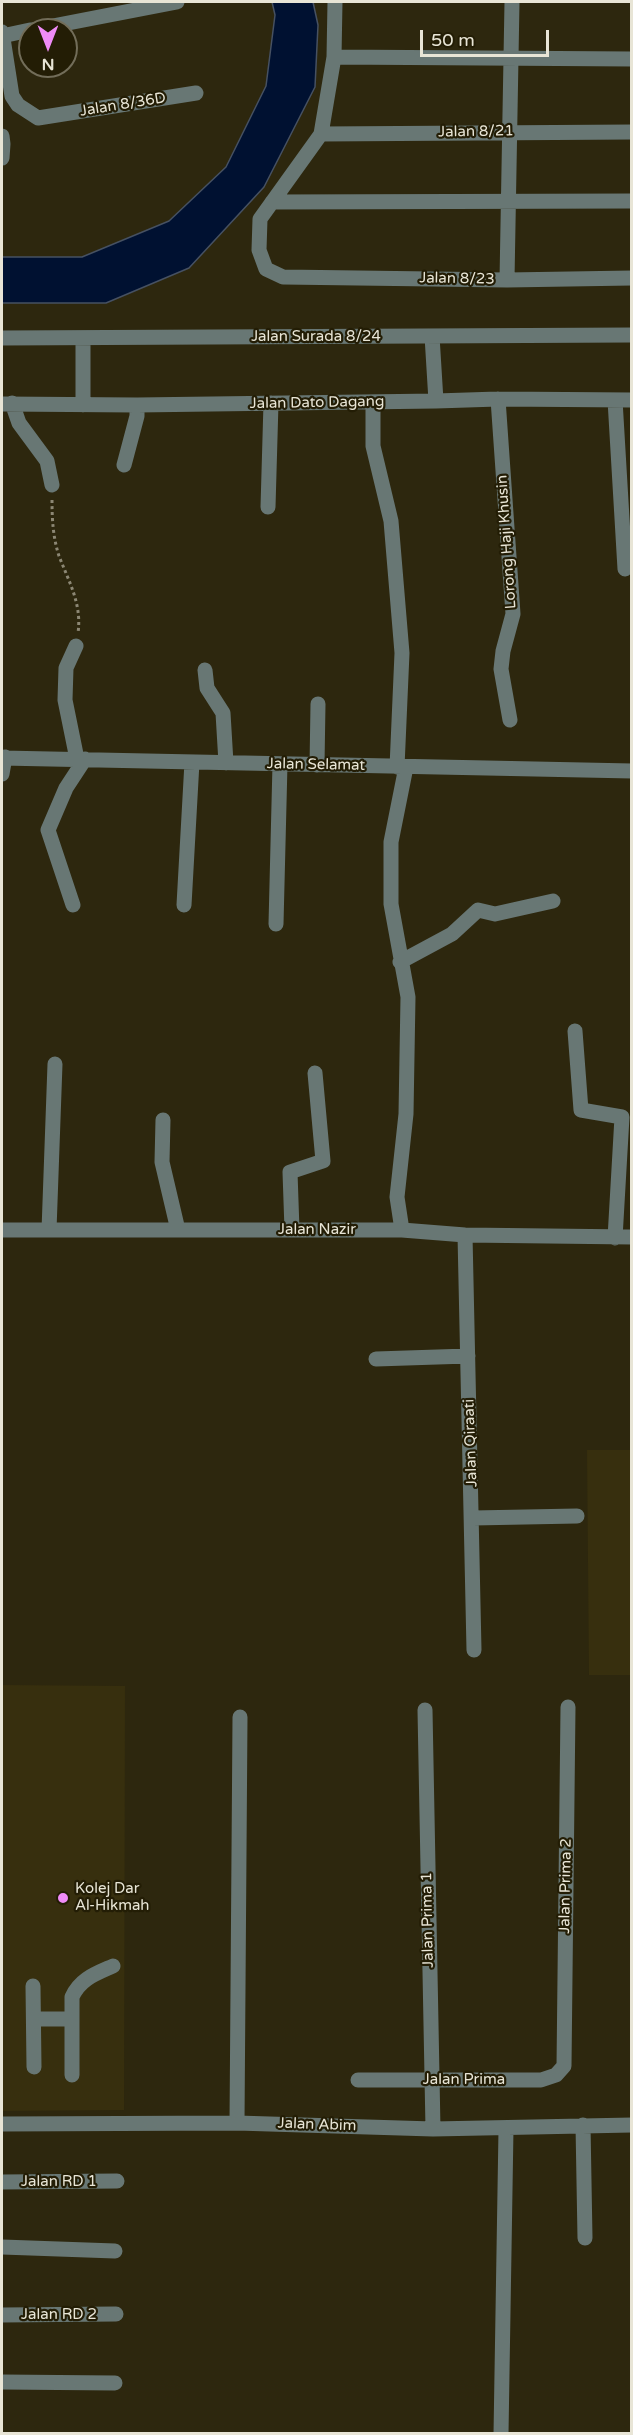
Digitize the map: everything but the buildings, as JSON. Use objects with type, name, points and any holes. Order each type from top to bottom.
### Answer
[{"type":"street","points":[[78,21],[177,2]]},
{"type":"street","points":[[272,202],[321,134],[334,57],[335,2]]},
{"type":"street","points":[[507,280],[512,2]]},
{"type":"street","points":[[2,34],[18,32]]},
{"type":"street","name":"Jalan 8/36D","points":[[2,34],[12,96],[18,105],[38,118],[196,93]]},
{"type":"street","points":[[334,57],[632,59]]},
{"type":"street","name":"Jalan 8/21","points":[[321,134],[632,132]]},
{"type":"street","points":[[2,136],[2,158]]},
{"type":"street","points":[[272,202],[632,201]]},
{"type":"street","name":"Jalan 8/23","points":[[272,202],[260,219],[259,250],[266,270],[283,277],[507,280],[632,278]]},
{"type":"street","name":"Jalan Surada 8/24","points":[[2,338],[632,335]]},
{"type":"street","points":[[432,336],[436,402]]},
{"type":"street","points":[[83,338],[83,405]]},
{"type":"street","name":"Jalan Dato Dagang","points":[[7,404],[436,402],[498,399],[632,400]]},
{"type":"street","name":"Lorong Haji Khusin","points":[[498,399],[513,614],[503,651],[501,669],[510,720]]},
{"type":"street","points":[[615,400],[625,569]]},
{"type":"street","points":[[373,402],[373,446],[391,521],[402,653],[401,767],[391,842],[391,904],[408,997],[406,1114],[397,1197],[402,1230]]},
{"type":"street","points":[[268,507],[271,403]]},
{"type":"street","points":[[7,404],[47,461],[52,485]]},
{"type":"street","points":[[124,465],[137,416],[137,405]]},
{"type":"street","points":[[74,904],[48,830],[81,759],[65,700],[66,668],[76,646]]},
{"type":"street","points":[[205,670],[207,688],[223,713],[226,763]]},
{"type":"street","points":[[318,704],[318,765]]},
{"type":"street","points":[[2,774],[3,758]]},
{"type":"street","name":"Jalan Selamat","points":[[3,758],[632,771]]},
{"type":"street","points":[[184,905],[192,762]]},
{"type":"street","points":[[276,924],[280,764]]},
{"type":"street","points":[[400,962],[452,934],[478,910],[495,914],[553,901]]},
{"type":"street","points":[[575,1031],[581,1110],[622,1118],[615,1238]]},
{"type":"street","points":[[49,1230],[55,1064]]},
{"type":"street","points":[[292,1230],[290,1172],[323,1161],[315,1073]]},
{"type":"street","points":[[163,1120],[162,1162],[178,1230]]},
{"type":"street","name":"Jalan Nazir","points":[[2,1230],[402,1230],[465,1235],[632,1237]]},
{"type":"street","name":"Jalan Qiraati","points":[[465,1235],[473,1518],[474,1650]]},
{"type":"street","points":[[376,1359],[468,1356]]},
{"type":"street","points":[[473,1518],[577,1516]]},
{"type":"street","name":"Jalan Prima 2","points":[[564,2066],[567,1707]]},
{"type":"street","name":"Jalan Prima 1","points":[[424,1710],[432,2129]]},
{"type":"street","points":[[237,2123],[240,1717]]},
{"type":"street","points":[[72,2075],[72,1998],[77,1986],[86,1978],[112,1966]]},
{"type":"street","points":[[33,1986],[34,2067]]},
{"type":"street","points":[[33,2019],[72,2019]]},
{"type":"street","name":"Jalan Prima","points":[[358,2080],[541,2080],[556,2075],[564,2066]]},
{"type":"street","name":"Jalan Abim","points":[[2,2124],[237,2123],[432,2129],[632,2125]]},
{"type":"street","points":[[583,2125],[585,2238]]},
{"type":"street","points":[[501,2433],[506,2129]]},
{"type":"street","name":"Jalan RD 1","points":[[2,2182],[117,2181]]},
{"type":"street","points":[[2,2247],[115,2251]]},
{"type":"street","name":"Jalan RD 2","points":[[2,2315],[116,2314]]},
{"type":"street","points":[[2,2382],[115,2383]]},
{"type":"path","points":[[52,485],[52,529],[59,555],[75,593],[80,619],[76,646]]},
{"type":"shaded area","points":[[587,1450],[631,1450],[631,1675],[589,1675]]},
{"type":"shaded area","name":"Kolej Dar Al-Hikmah","points":[[2,1685],[125,1686],[124,2110],[2,2111]]},
{"type":"water","points":[[272,2],[313,2],[318,25],[315,87],[264,187],[189,268],[106,303],[2,303],[2,257],[82,257],[169,221],[226,167],[266,86],[275,15]]},
{"type":"place","name":"Kolej Dar Al-Hikmah","points":[[63,1898]]}]
